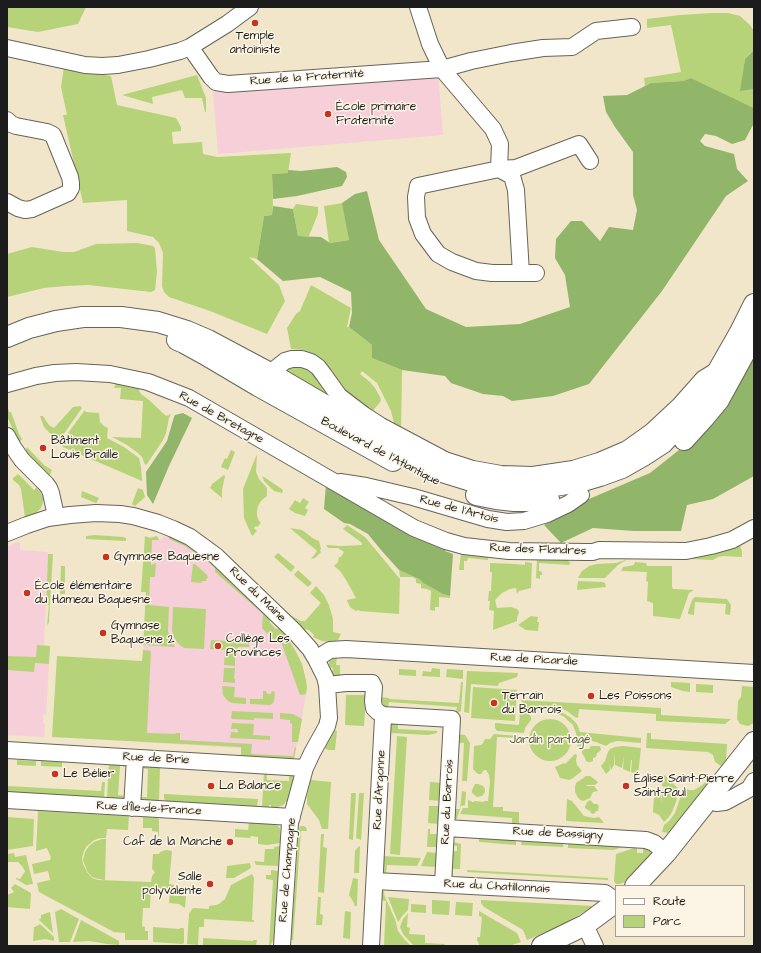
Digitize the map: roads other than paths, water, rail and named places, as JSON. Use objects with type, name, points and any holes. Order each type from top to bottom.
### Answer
[{"type":"main road","name":"Boulevard de l'Atlantique","points":[[7,336],[29,328],[56,321],[83,317],[121,317],[158,322],[187,331],[208,340],[270,373],[417,459],[442,472],[471,481],[499,485],[527,487],[554,486],[580,482],[622,468],[644,456],[663,443],[683,421],[707,390],[754,304]]},
{"type":"main road","name":"Boulevard de l'Atlantique","points":[[7,350],[26,340],[55,331],[87,327],[122,328],[156,334],[184,343],[258,386],[407,468],[436,482],[466,493],[496,499],[534,501],[580,495],[604,488],[649,467],[667,454],[704,418],[718,400],[754,336]]},
{"type":"main road","points":[[636,885],[666,853],[754,742]]},
{"type":"main road","points":[[542,946],[585,925],[615,903]]},
{"type":"street","points":[[7,48],[85,65],[118,65],[149,59],[190,47],[227,24],[250,7]]},
{"type":"street","points":[[418,7],[430,44],[442,69],[493,129],[500,144],[499,169]]},
{"type":"street","name":"Rue de la Fraternité","points":[[190,47],[210,77],[216,82],[228,84],[442,69],[471,61],[511,53],[543,48],[572,47],[596,31],[632,27]]},
{"type":"street","points":[[7,120],[16,126],[40,130],[53,135],[70,177],[71,188],[68,193],[32,209],[25,210],[7,202]]},
{"type":"street","points":[[499,169],[512,176],[516,190],[528,273],[476,271],[452,262],[438,254],[423,234],[417,218],[416,197],[411,187],[499,169],[516,168],[579,144],[590,161]]},
{"type":"street","name":"Boulevard de l'Atlantique","points":[[270,373],[285,361],[292,359],[302,359],[311,362],[318,367],[339,396],[364,415],[381,426],[445,460],[473,469],[502,474],[534,474],[573,469],[599,461],[627,449],[651,432],[680,405],[703,378],[719,369]]},
{"type":"street","name":"Rue de Bretagne","points":[[7,384],[40,375],[76,372],[110,374],[148,382],[189,398],[332,481]]},
{"type":"street","points":[[7,436],[22,460],[49,488],[56,516]]},
{"type":"street","name":"Rue de l'Artois","points":[[332,481],[366,486],[488,520],[507,522],[524,521],[547,514],[568,504],[580,495]]},
{"type":"street","name":"Rue des Flandres","points":[[332,481],[414,528],[446,541],[464,546],[492,550],[587,552],[599,550],[686,551],[732,540],[754,528]]},
{"type":"street","name":"Rue du Maine","points":[[7,533],[56,516],[96,513],[133,516],[158,523],[180,532],[221,560],[294,631],[316,658]]},
{"type":"street","name":"Rue de Picardie","points":[[316,658],[330,650],[346,649],[754,673]]},
{"type":"street","name":"Rue de Champagne","points":[[282,946],[288,838],[292,817],[305,768],[328,723],[329,713],[327,685],[316,658]]},
{"type":"street","points":[[327,685],[372,683],[374,687],[374,708],[383,715]]},
{"type":"street","name":"Rue du Barrois","points":[[383,715],[452,719],[443,884]]},
{"type":"street","name":"Rue d'Argonne","points":[[371,946],[383,715]]},
{"type":"street","name":"Rue de Brie","points":[[7,750],[305,768]]},
{"type":"street","points":[[132,808],[135,758]]},
{"type":"street","points":[[709,798],[716,803],[725,802],[749,789],[754,782]]},
{"type":"street","name":"Rue d'Île-de-France","points":[[7,800],[292,817]]},
{"type":"street","name":"Rue de Bassigny","points":[[446,828],[646,840],[654,843],[666,853]]},
{"type":"street","name":"Rue du Chatillonnais","points":[[375,881],[605,893],[615,901]]},
{"type":"street","points":[[585,925],[595,946]]},
{"type":"place","name":"Temple antoiniste","points":[[255,23]]},
{"type":"place","name":"École primaire Fraternité","points":[[328,114]]},
{"type":"place","name":"Bâtiment Louis Braille","points":[[43,448]]},
{"type":"place","name":"Gymnase Baquesne","points":[[106,557]]},
{"type":"place","name":"École élémentaire du Hameau Baquesne","points":[[27,593]]},
{"type":"place","name":"Gymnase Baquesne 2","points":[[103,633]]},
{"type":"place","name":"Collège Les Provinces","points":[[218,646]]},
{"type":"place","name":"Les Poissons","points":[[591,696]]},
{"type":"place","name":"Terrain du Barrois","points":[[494,703]]},
{"type":"place","name":"Le Bélier","points":[[55,774]]},
{"type":"place","name":"La Balance","points":[[211,786]]},
{"type":"place","name":"Église Saint-Pierre Saint-Paul","points":[[626,786]]},
{"type":"place","name":"Caf de la Manche","points":[[230,842]]},
{"type":"place","name":"Salle polyvalente","points":[[210,884]]},
{"type":"park label","name":"Jardin partagé","points":[[550,740]]}]
